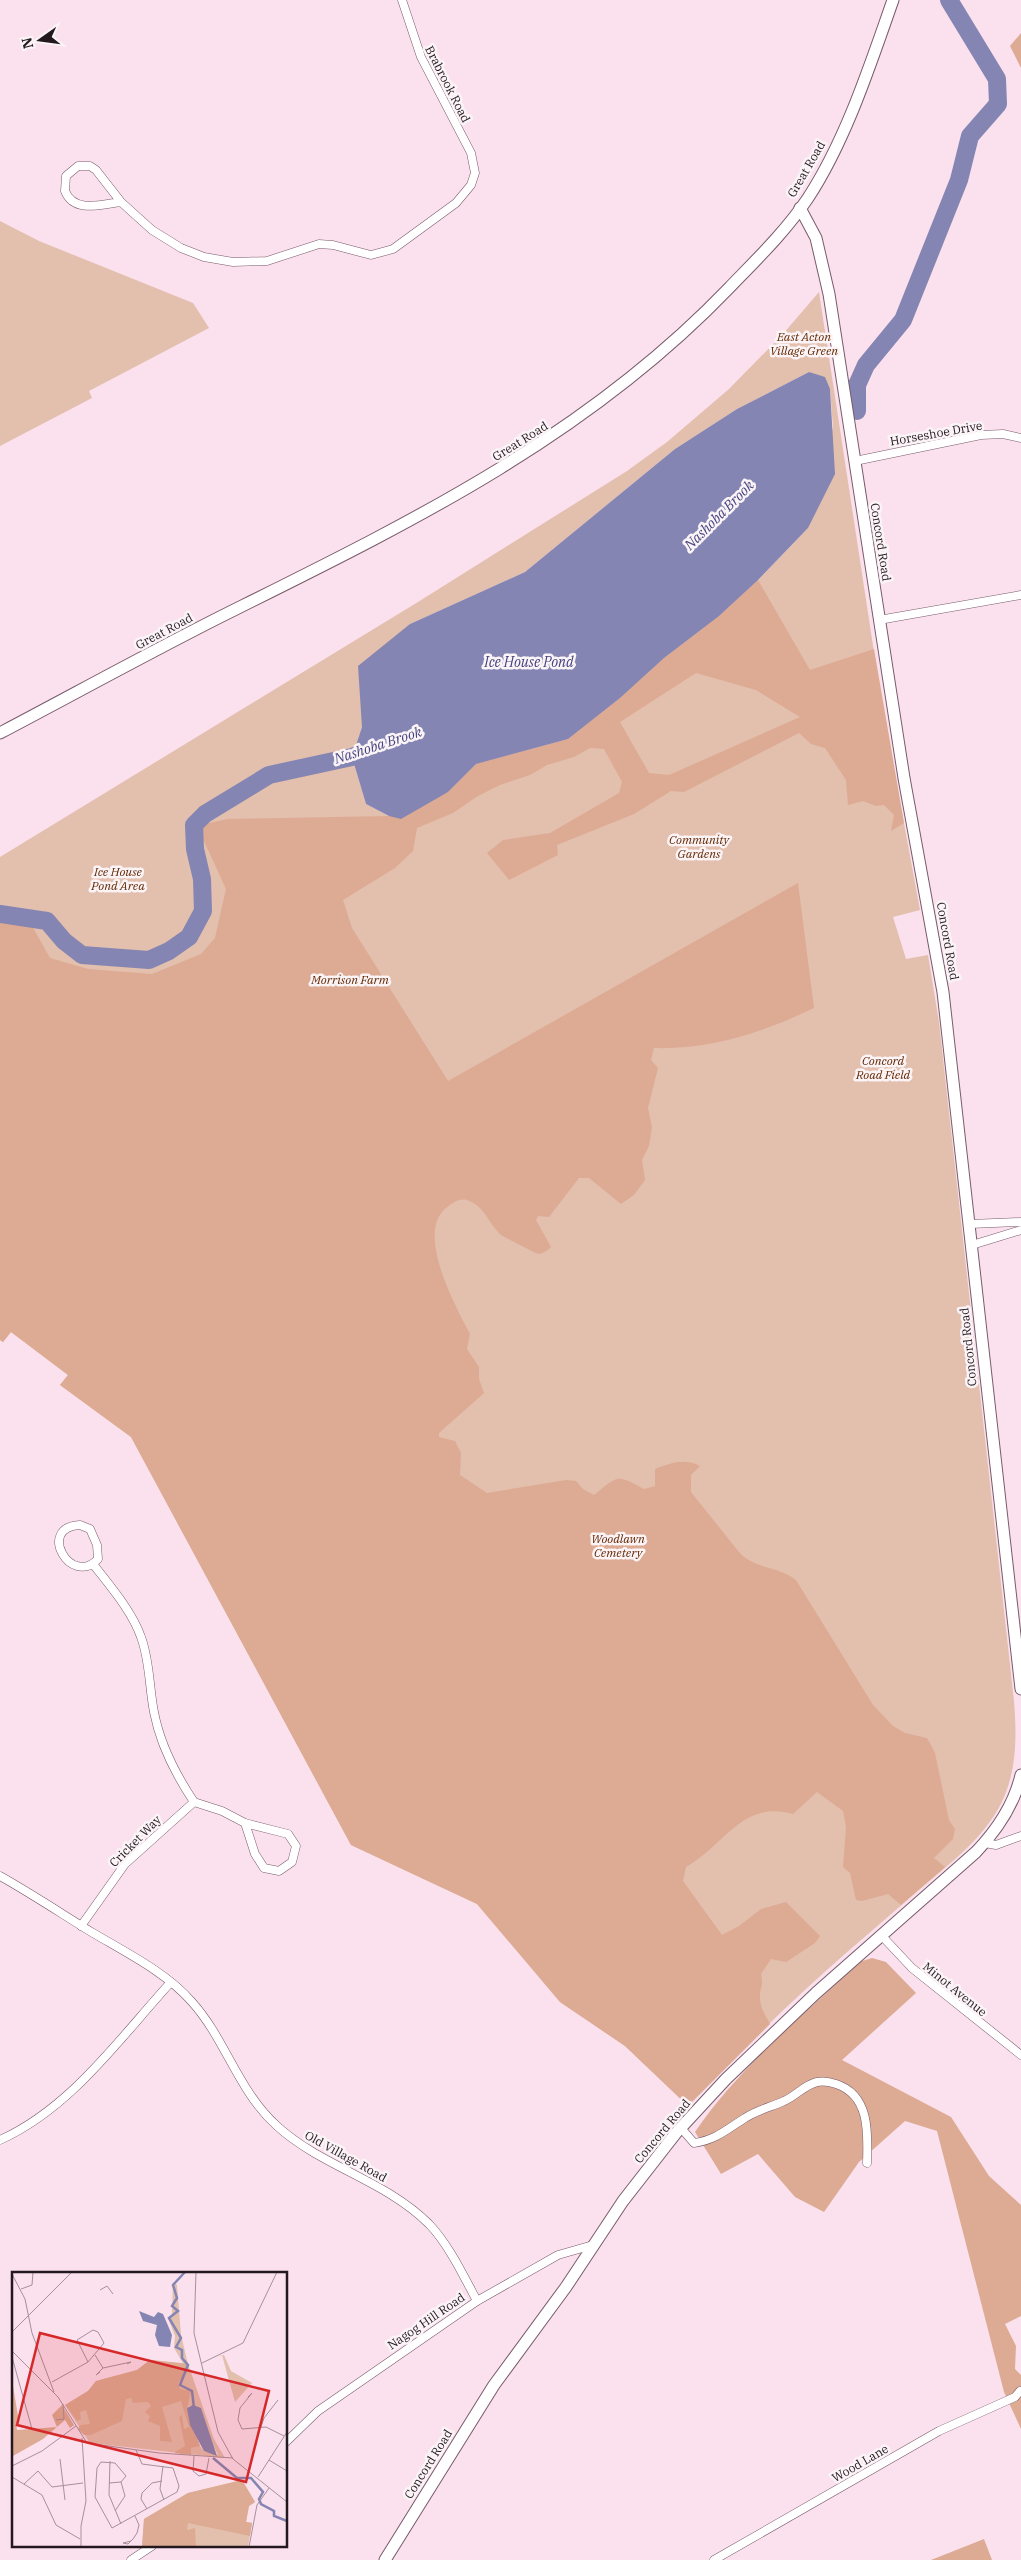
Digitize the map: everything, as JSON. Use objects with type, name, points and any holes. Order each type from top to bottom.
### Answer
[{"type":"street","name":"Brabrook Road","points":[[121,202],[144,225],[171,243],[190,253],[219,260],[267,261],[319,244],[333,245],[362,254],[378,255],[393,250],[456,203],[465,194],[474,178],[472,158],[421,57],[402,0]]},
{"type":"street","name":"Great Road","points":[[0,733],[470,488],[530,452],[617,390],[690,329],[752,264],[808,197],[844,131],[893,0]]},
{"type":"street","points":[[78,166],[93,168],[99,172],[121,202],[86,206],[75,203],[65,192],[66,176],[78,166]]},
{"type":"street","name":"Concord Road","points":[[800,208],[816,238],[825,275],[904,778],[943,992],[1021,1688]]},
{"type":"street","name":"Horseshoe Drive","points":[[854,461],[981,435],[1003,434],[1021,438]]},
{"type":"street","points":[[879,620],[1021,595]]},
{"type":"street","points":[[970,1224],[1021,1222]]},
{"type":"street","points":[[972,1245],[1021,1230]]},
{"type":"street","points":[[80,1525],[90,1529],[98,1550],[98,1559],[93,1564],[80,1567],[65,1558],[59,1544],[60,1535],[66,1528],[80,1525]]},
{"type":"street","points":[[93,1564],[136,1624],[145,1650],[155,1715],[162,1741],[194,1802],[222,1811],[245,1823],[288,1834],[296,1846],[292,1862],[279,1871],[264,1868],[256,1854],[245,1823]]},
{"type":"street","name":"Concord Road","points":[[385,2560],[494,2385],[594,2245],[623,2201],[681,2128],[726,2079],[881,1935],[956,1871],[985,1843],[1009,1808],[1021,1775]]},
{"type":"street","name":"Cricket Way","points":[[81,1926],[125,1864],[194,1802]]},
{"type":"street","points":[[985,1843],[996,1845],[1021,1836]]},
{"type":"street","name":"Old Village Road","points":[[0,1876],[180,1989],[206,2018],[238,2078],[262,2112],[298,2142],[396,2197],[417,2213],[439,2237],[476,2300]]},
{"type":"street","name":"Minot Avenue","points":[[881,1935],[912,1968],[1021,2055]]},
{"type":"street","points":[[0,2140],[17,2132],[54,2107],[81,2081],[170,1982]]},
{"type":"street","points":[[681,2128],[694,2143],[714,2139],[744,2118],[785,2101],[807,2086],[819,2082],[829,2082],[849,2090],[863,2110],[868,2138],[867,2162]]},
{"type":"street","name":"Nagog Hill Road","points":[[288,2440],[318,2411],[476,2300],[558,2256],[594,2245]]},
{"type":"street","name":"Wood Lane","points":[[714,2560],[939,2431],[1015,2397],[1020,2391]]},
{"type":"street","points":[[131,2560],[149,2548]]},
{"type":"green space","points":[[1021,33],[1021,68],[1010,46]]},
{"type":"green space","points":[[0,221],[39,241],[193,303],[209,328],[89,391],[92,398],[0,446]]},
{"type":"green space","name":"Woodlawn Cemetery","points":[[819,292],[881,698],[920,910],[893,917],[906,959],[928,955],[939,1022],[1014,1701],[1015,1744],[1009,1785],[997,1811],[982,1832],[955,1859],[805,1990],[745,2047],[688,2106],[625,2046],[560,2002],[477,1904],[351,1845],[131,1437],[60,1385],[68,1375],[11,1332],[3,1342],[0,1340],[0,857],[418,602],[627,471],[667,442],[729,389],[783,334]],"holes":[[[809,372],[830,389],[833,427],[808,528],[758,580],[389,816],[366,804],[352,757],[362,727],[410,624],[525,572],[675,449],[737,409]]]},
{"type":"green space","name":"Woodlawn Cemetery","points":[[758,580],[810,670],[874,649],[904,823],[891,831],[894,815],[884,805],[876,806],[863,801],[848,805],[846,780],[825,748],[811,744],[799,733],[684,792],[671,791],[634,814],[557,845],[558,855],[509,880],[487,853],[503,840],[550,833],[619,793],[622,782],[604,749],[590,748],[574,757],[547,765],[530,775],[500,785],[478,796],[453,813],[417,828],[413,851],[395,868],[343,900],[352,928],[448,1081],[798,883],[814,1008],[776,1025],[716,1043],[675,1048],[654,1048],[651,1060],[658,1068],[648,1108],[652,1127],[649,1146],[642,1160],[645,1180],[634,1195],[621,1204],[589,1178],[579,1178],[549,1217],[538,1216],[536,1220],[551,1247],[540,1254],[501,1235],[478,1206],[467,1200],[458,1200],[446,1208],[438,1219],[435,1234],[436,1252],[441,1270],[470,1334],[467,1349],[479,1367],[479,1379],[484,1393],[439,1433],[439,1437],[455,1441],[461,1453],[460,1475],[487,1493],[566,1480],[576,1481],[583,1489],[594,1495],[613,1480],[618,1479],[628,1481],[644,1489],[655,1486],[655,1469],[672,1463],[689,1462],[700,1466],[691,1475],[691,1492],[739,1552],[752,1562],[782,1572],[796,1580],[873,1705],[893,1726],[905,1733],[927,1738],[935,1753],[949,1820],[955,1829],[953,1839],[934,1858],[945,1867],[901,1905],[888,1894],[862,1901],[856,1900],[850,1873],[843,1867],[846,1827],[843,1811],[817,1792],[793,1814],[775,1811],[760,1813],[747,1819],[735,1827],[700,1858],[686,1867],[683,1881],[722,1935],[739,1926],[761,1909],[786,1902],[820,1936],[815,1943],[786,1962],[771,1959],[761,1974],[760,1995],[762,2009],[770,2024],[688,2106],[625,2046],[560,2002],[477,1904],[351,1845],[131,1437],[60,1385],[68,1375],[11,1332],[3,1342],[0,1340],[0,920],[31,924],[50,958],[88,969],[152,974],[201,954],[215,938],[226,889],[198,828],[205,824],[227,819],[389,816],[448,792],[476,764],[568,739],[620,698],[664,658],[719,616]],"holes":[[[696,673],[756,690],[800,717],[669,775],[649,773],[620,722]]]},
{"type":"green space","points":[[872,1958],[886,1962],[916,1993],[842,2060],[951,2117],[989,2176],[1021,2205],[1021,2316],[1005,2324],[1016,2346],[1015,2369],[1021,2375],[1021,2429],[1004,2392],[937,2131],[905,2121],[859,2162],[824,2212],[795,2197],[758,2154],[721,2174],[695,2132],[731,2086],[772,2043],[859,1962]]},
{"type":"green space","points":[[984,2539],[992,2560],[931,2560]]},
{"type":"water","name":"Ice House Pond","points":[[809,372],[825,377],[830,389],[835,474],[808,528],[758,580],[719,616],[664,658],[620,698],[568,739],[476,764],[448,792],[401,819],[389,816],[366,804],[352,757],[362,727],[358,666],[410,624],[525,572],[675,449],[737,409]]},
{"type":"waterway","name":"Nashoba Brook","points":[[857,411],[857,385],[866,365],[903,320],[959,180],[970,136],[998,104],[997,79],[949,0]]},
{"type":"waterway","name":"Nashoba Brook","points":[[0,914],[47,921],[64,941],[82,955],[149,960],[169,951],[189,937],[203,911],[202,879],[195,849],[194,825],[205,814],[269,775],[352,757],[374,749]]},
{"type":"park label","name":"East Acton Village Green","points":[[804,343]]},
{"type":"park label","name":"Community Gardens","points":[[699,846]]},
{"type":"park label","name":"Ice House Pond Area","points":[[118,878]]},
{"type":"park label","name":"Morrison Farm","points":[[350,979]]},
{"type":"park label","name":"Concord Road Field","points":[[883,1067]]}]
